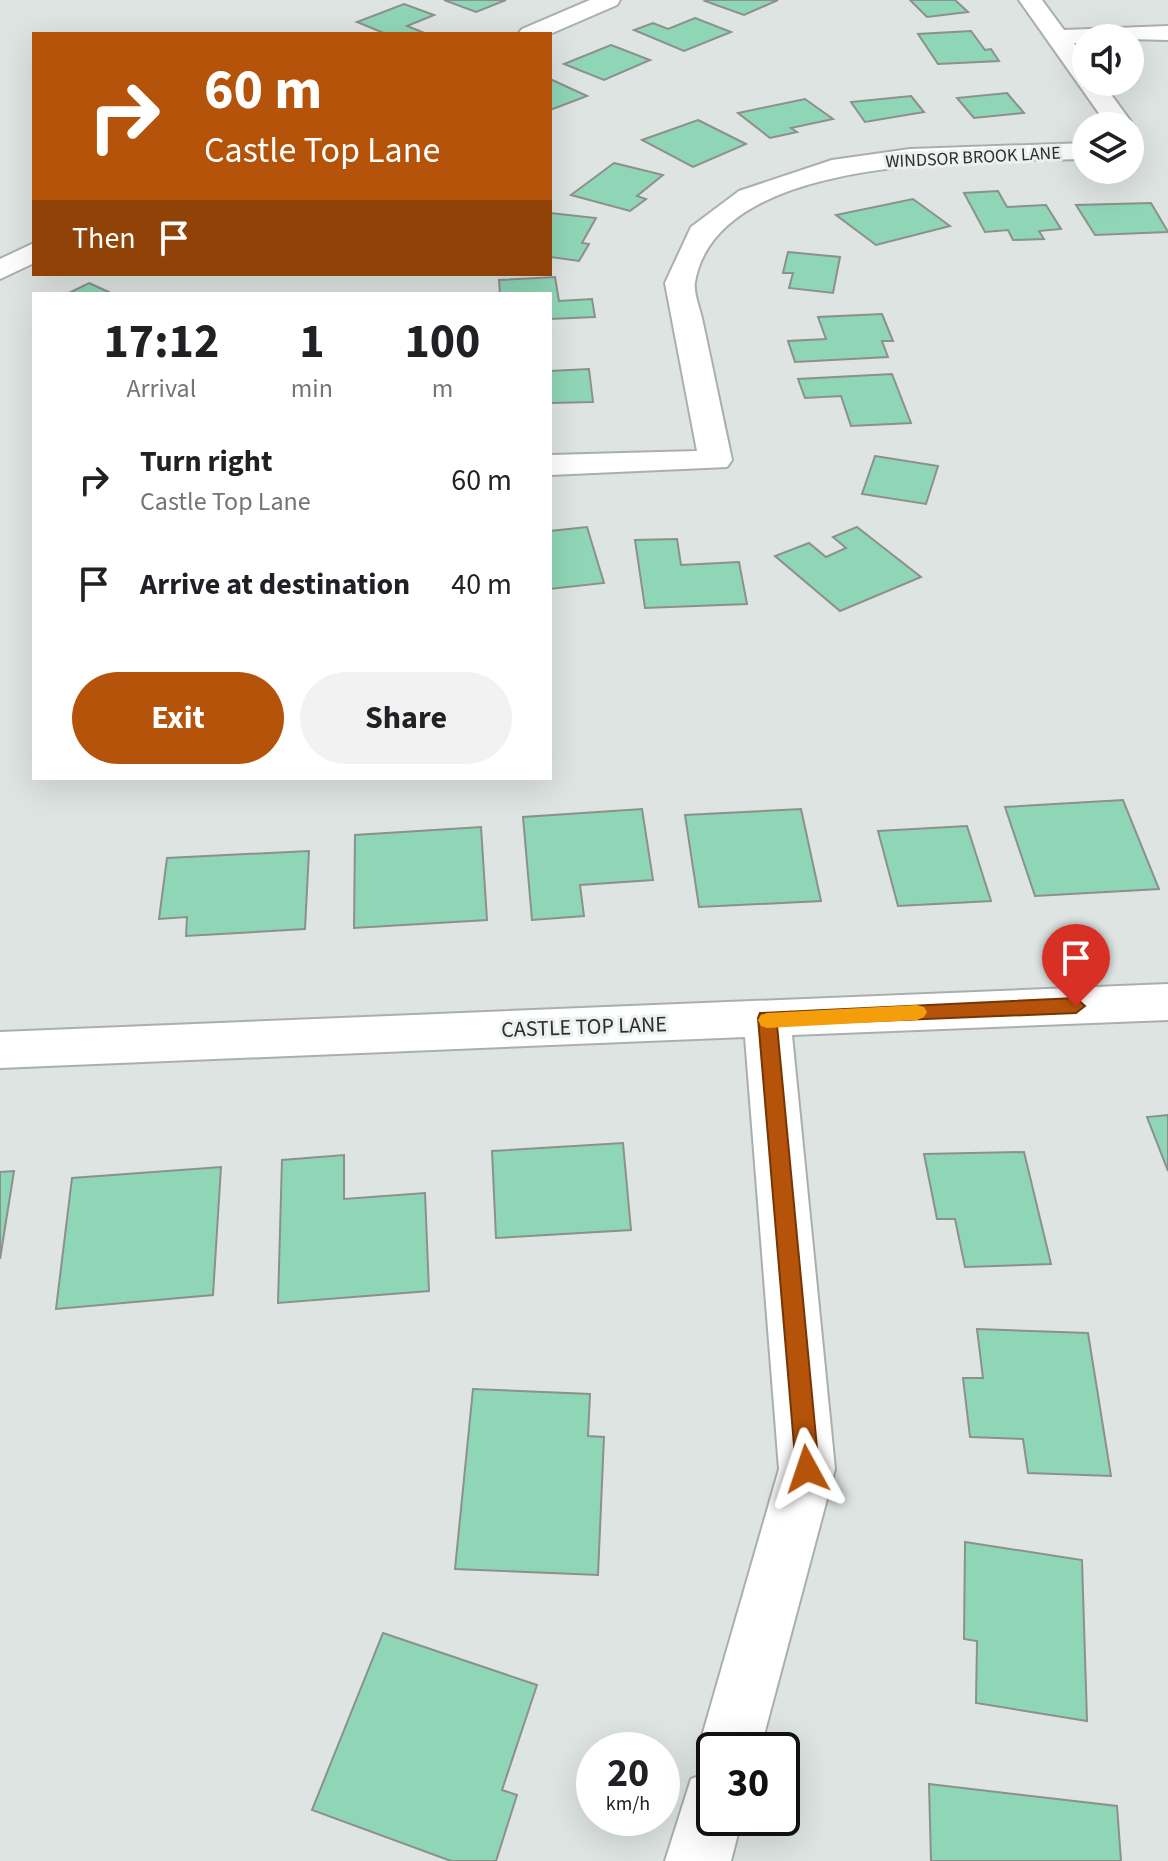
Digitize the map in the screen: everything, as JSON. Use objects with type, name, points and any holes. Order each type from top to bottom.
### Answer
[{"type":"street","points":[[535,32],[609,0]]},
{"type":"street","points":[[1030,0],[1072,58]]},
{"type":"street","points":[[1056,37],[1168,33]]},
{"type":"street","name":"WINDSOR BROOK LANE","points":[[552,465],[715,460],[680,283],[701,233],[749,197],[832,168],[910,157],[1072,151]]},
{"type":"street","points":[[0,270],[32,253]]},
{"type":"street","name":"CASTLE TOP LANE","points":[[0,1050],[1168,1002]]},
{"type":"street","points":[[734,1732],[807,1469],[767,1018]]},
{"type":"street","points":[[698,1861],[705,1836]]},
{"type":"building","points":[[444,0],[506,0],[476,12]]},
{"type":"building","points":[[778,0],[744,15],[705,1]]},
{"type":"building","points":[[910,0],[955,0],[968,12],[927,17]]},
{"type":"building","points":[[404,4],[434,15],[407,26],[422,32],[381,32],[357,22]]},
{"type":"building","points":[[695,18],[731,32],[684,51],[634,30],[653,23],[668,29]]},
{"type":"building","points":[[971,31],[985,50],[991,49],[999,61],[938,64],[918,34]]},
{"type":"building","points":[[611,45],[650,60],[604,80],[564,64]]},
{"type":"building","points":[[552,80],[587,96],[552,109]]},
{"type":"building","points":[[1007,93],[1024,113],[974,118],[957,98]]},
{"type":"building","points":[[911,96],[924,112],[865,122],[851,102]]},
{"type":"building","points":[[805,99],[833,119],[791,128],[797,132],[770,138],[738,113]]},
{"type":"building","points":[[698,120],[746,144],[693,167],[642,140]]},
{"type":"building","points":[[614,163],[663,175],[637,196],[646,199],[630,211],[571,195]]},
{"type":"building","points":[[998,191],[1007,207],[1046,205],[1061,229],[1039,231],[1044,239],[1013,240],[1008,230],[985,232],[964,193]]},
{"type":"building","points":[[913,199],[950,226],[876,245],[836,215]]},
{"type":"building","points":[[1151,203],[1168,232],[1095,235],[1076,205]]},
{"type":"building","points":[[552,213],[596,218],[582,243],[589,244],[579,261],[552,257]]},
{"type":"building","points":[[788,252],[840,257],[833,293],[789,288],[793,273],[783,273]]},
{"type":"building","points":[[555,277],[559,301],[592,299],[595,317],[552,319],[552,292],[500,292],[499,280]]},
{"type":"building","points":[[89,283],[109,292],[71,292]]},
{"type":"building","points":[[882,314],[893,341],[882,341],[888,357],[795,362],[788,341],[826,339],[818,317]]},
{"type":"building","points":[[589,369],[593,402],[552,403],[552,371]]},
{"type":"building","points":[[892,374],[911,423],[851,426],[841,396],[805,398],[798,379]]},
{"type":"building","points":[[875,456],[938,466],[926,504],[862,494]]},
{"type":"building","points":[[587,527],[604,583],[552,589],[552,531]]},
{"type":"building","points":[[857,527],[921,577],[840,611],[775,556],[809,543],[826,557],[846,548],[833,537]]},
{"type":"building","points":[[677,539],[681,565],[739,562],[747,604],[645,608],[635,540]]},
{"type":"building","points":[[1123,800],[1159,889],[1035,896],[1005,807]]},
{"type":"building","points":[[642,809],[653,880],[580,885],[584,916],[532,920],[523,817]]},
{"type":"building","points":[[801,809],[821,901],[699,907],[685,815]]},
{"type":"building","points":[[967,826],[991,901],[898,906],[878,831]]},
{"type":"building","points":[[481,827],[487,920],[354,928],[355,835]]},
{"type":"building","points":[[309,851],[305,929],[186,936],[187,917],[159,919],[167,858]]},
{"type":"building","points":[[1168,1115],[1168,1171],[1147,1117]]},
{"type":"building","points":[[623,1143],[631,1230],[496,1238],[492,1151]]},
{"type":"building","points":[[1024,1152],[1051,1264],[965,1267],[955,1219],[937,1219],[924,1154]]},
{"type":"building","points":[[344,1155],[344,1199],[425,1193],[429,1291],[278,1303],[282,1160]]},
{"type":"building","points":[[221,1167],[213,1295],[56,1309],[72,1178]]},
{"type":"building","points":[[14,1171],[0,1259],[0,1172]]},
{"type":"building","points":[[977,1329],[1088,1333],[1111,1476],[1028,1473],[1023,1439],[970,1437],[963,1378],[983,1378]]},
{"type":"building","points":[[473,1389],[590,1394],[588,1436],[604,1437],[598,1575],[455,1569]]},
{"type":"building","points":[[965,1542],[1082,1560],[1087,1721],[976,1703],[977,1641],[964,1639]]},
{"type":"building","points":[[383,1633],[537,1685],[502,1790],[517,1795],[496,1861],[451,1861],[312,1810]]},
{"type":"building","points":[[929,1784],[1117,1806],[1121,1861],[931,1861]]},
{"type":"slow traffic","points":[[767,1020],[917,1012]]},
{"type":"route","points":[[807,1469],[767,1018],[1076,1006]]}]
